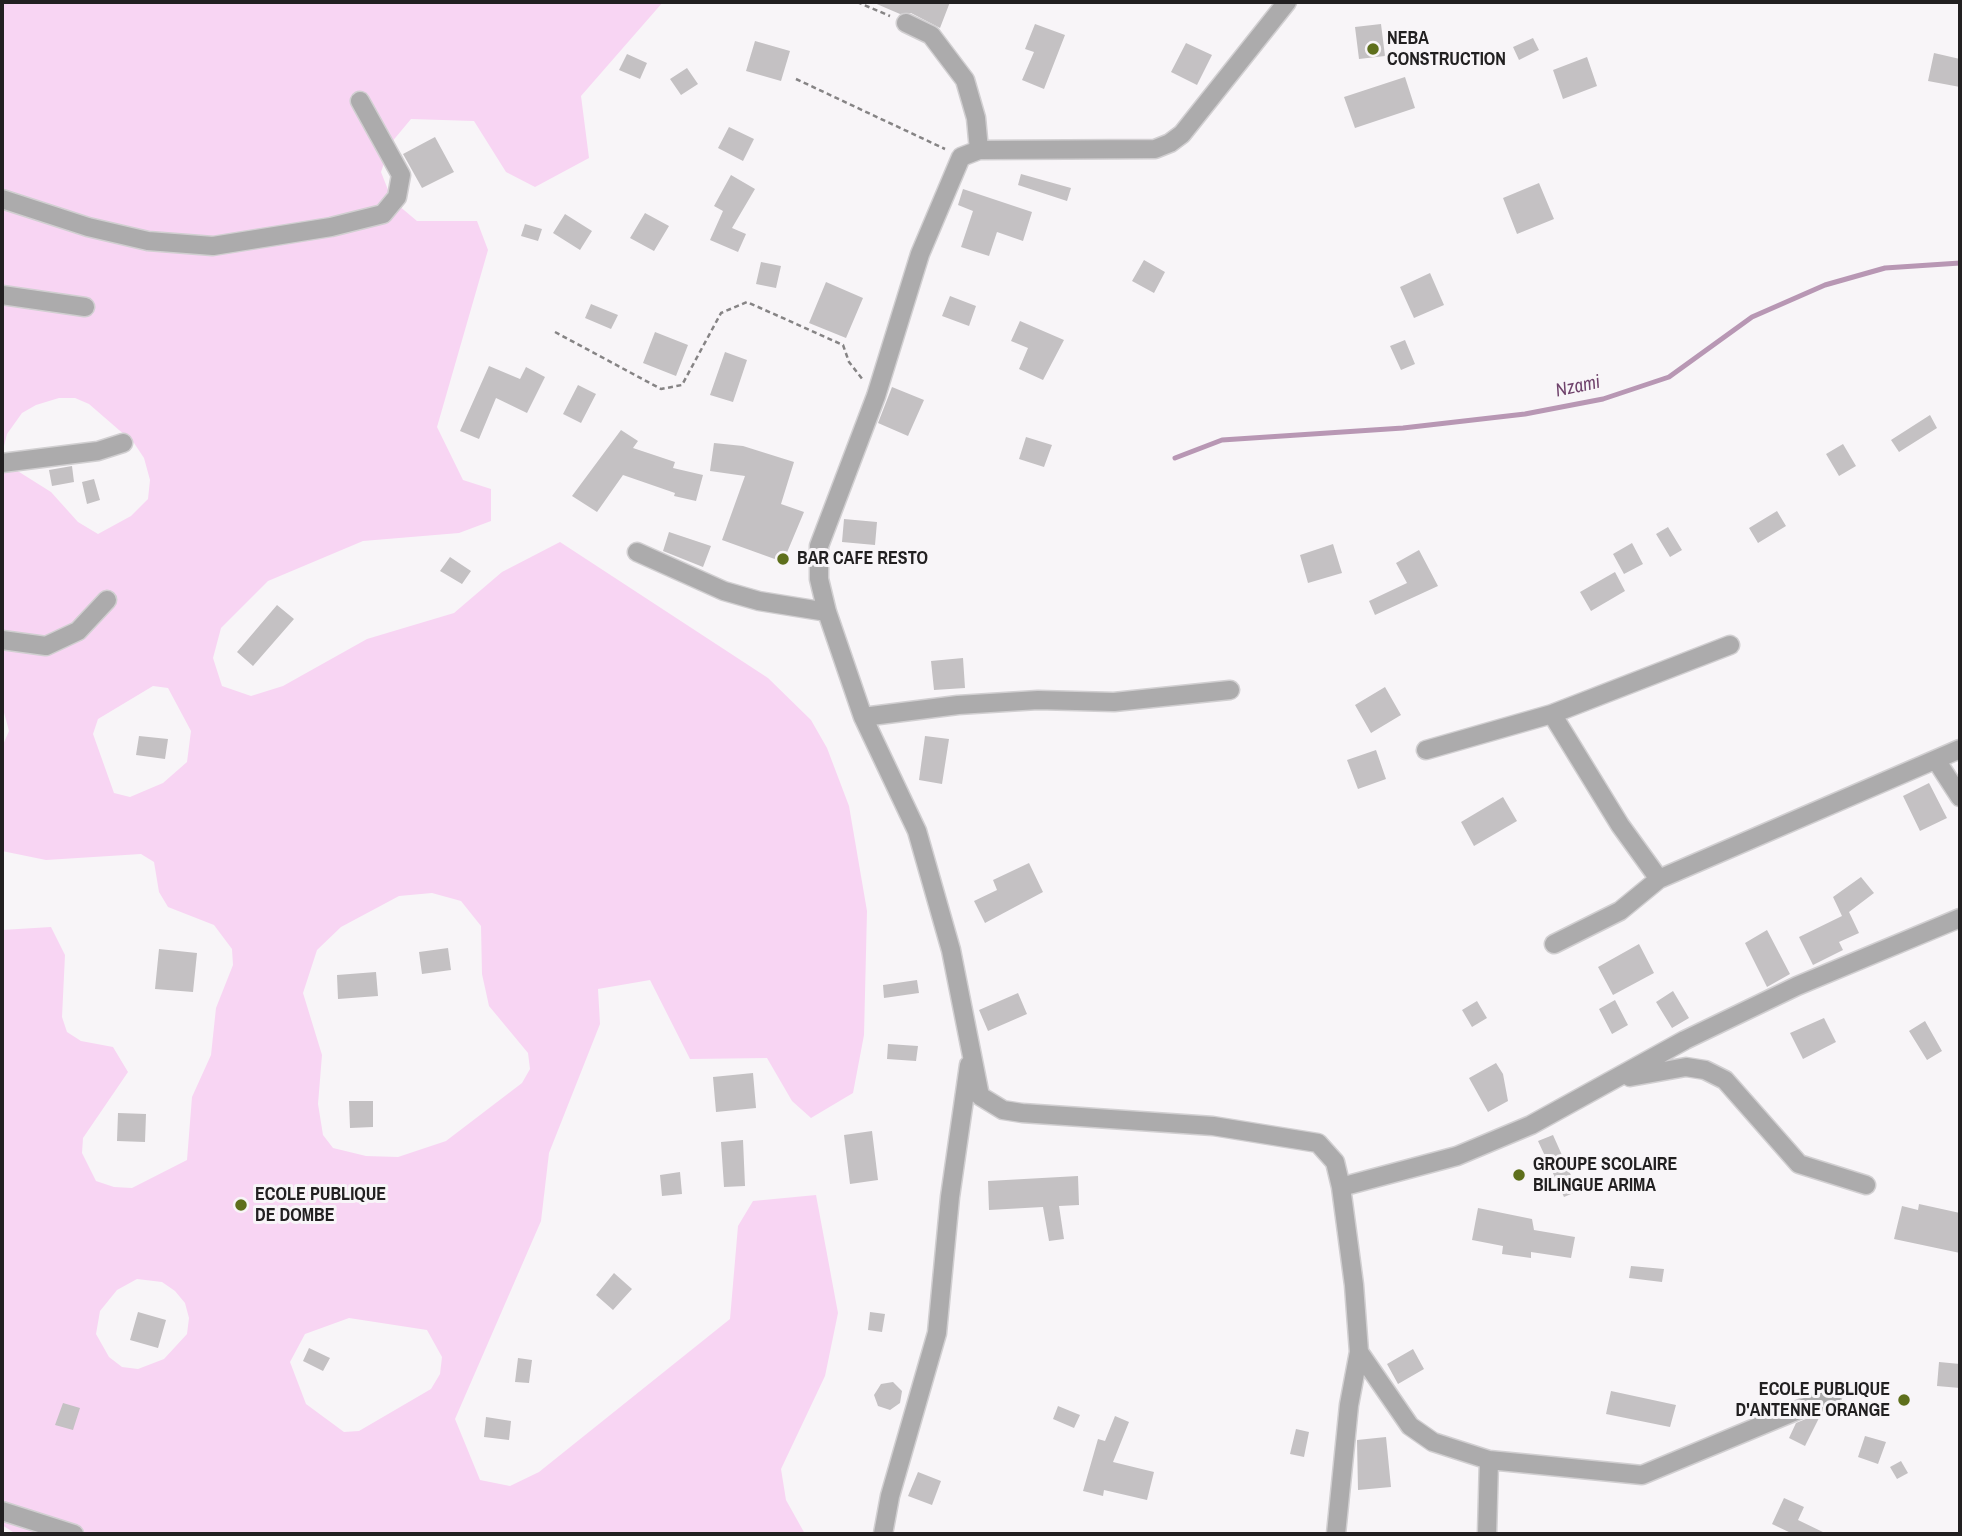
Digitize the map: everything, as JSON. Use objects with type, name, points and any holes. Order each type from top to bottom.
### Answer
[{"type":"street","points":[[1287,2],[1182,134],[1170,144],[1155,149],[979,150],[961,157],[920,254],[876,396],[819,546],[819,579],[827,612],[863,717],[916,831],[951,950],[980,1096],[1003,1110],[1213,1126],[1318,1143],[1335,1162],[1341,1187],[1359,1352],[1349,1405],[1336,1534]]},
{"type":"street","points":[[906,23],[931,35],[965,80],[976,118],[979,150]]},
{"type":"street","points":[[2,199],[88,227],[148,241],[212,246],[331,227],[383,214],[397,197],[401,175],[360,101]]},
{"type":"street","points":[[2,295],[85,307]]},
{"type":"street","points":[[2,463],[98,451],[123,443]]},
{"type":"street","points":[[637,552],[724,591],[759,601],[827,612]]},
{"type":"street","points":[[2,640],[46,646],[78,631],[107,600]]},
{"type":"street","points":[[1426,750],[1552,714],[1730,645]]},
{"type":"street","points":[[863,717],[958,705],[1038,700],[1114,702],[1230,690]]},
{"type":"street","points":[[1552,714],[1620,825],[1659,879]]},
{"type":"street","points":[[1554,944],[1620,911],[1659,879],[1960,749]]},
{"type":"street","points":[[1936,760],[1960,797]]},
{"type":"street","points":[[1341,1187],[1457,1156],[1531,1125],[1685,1040],[1797,986],[1960,918]]},
{"type":"street","points":[[883,1534],[890,1496],[937,1333],[950,1197],[970,1055]]},
{"type":"street","points":[[1613,1080],[1686,1067],[1705,1070],[1725,1080],[1799,1164],[1866,1185]]},
{"type":"street","points":[[1359,1352],[1410,1426],[1433,1442],[1489,1460],[1642,1475],[1832,1396]]},
{"type":"street","points":[[1487,1534],[1489,1460]]},
{"type":"street","points":[[2,1511],[74,1534]]},
{"type":"path","points":[[857,2],[906,23]]},
{"type":"path","points":[[796,79],[961,157]]},
{"type":"path","points":[[555,332],[661,389],[681,385],[721,313],[747,302],[843,345],[849,362],[876,396]]},
{"type":"shaded area","points":[[2,2],[663,2],[581,96],[589,158],[535,187],[506,172],[474,121],[411,119],[391,143],[381,172],[392,200],[417,221],[477,221],[488,250],[437,427],[463,480],[491,489],[491,521],[459,533],[363,541],[268,581],[221,628],[213,658],[222,686],[251,696],[283,686],[367,639],[454,613],[502,572],[560,542],[768,678],[811,720],[827,748],[849,806],[867,911],[864,1035],[853,1093],[811,1118],[792,1101],[767,1058],[690,1059],[650,980],[598,989],[600,1024],[549,1153],[541,1221],[455,1419],[480,1480],[510,1486],[539,1472],[730,1319],[738,1226],[753,1201],[816,1195],[838,1313],[825,1376],[781,1469],[786,1500],[805,1534],[16,1534],[2,1525],[2,930],[51,927],[65,955],[62,1017],[67,1032],[81,1041],[113,1047],[128,1072],[83,1138],[82,1153],[96,1181],[114,1187],[132,1188],[187,1160],[192,1097],[211,1055],[216,1008],[233,965],[232,949],[214,925],[168,907],[159,892],[154,862],[141,854],[46,860],[2,851],[2,747],[9,731],[2,705]],"holes":[[[59,398],[75,398],[89,404],[134,443],[144,458],[150,480],[148,499],[131,516],[98,534],[78,522],[51,492],[16,470],[3,450],[7,434],[22,413],[36,405]],[[153,686],[168,688],[191,731],[187,762],[163,783],[130,797],[114,793],[93,734],[98,719]],[[432,893],[461,901],[481,926],[482,974],[489,1006],[528,1053],[530,1069],[522,1083],[446,1141],[398,1157],[366,1156],[333,1148],[323,1135],[318,1104],[322,1055],[303,993],[317,950],[341,927],[399,896]],[[137,1279],[162,1282],[175,1291],[185,1303],[189,1318],[187,1334],[164,1359],[138,1369],[122,1367],[109,1357],[96,1334],[100,1311],[117,1290]],[[349,1318],[427,1330],[442,1357],[440,1374],[431,1389],[359,1431],[344,1432],[306,1404],[290,1362],[305,1334]]]},
{"type":"building","points":[[872,2],[950,2],[940,28],[911,13],[900,14]]},
{"type":"building","points":[[1035,24],[1065,35],[1044,89],[1022,80],[1034,52],[1025,49]]},
{"type":"building","points":[[1381,24],[1385,56],[1359,59],[1355,27]]},
{"type":"building","points":[[1533,38],[1539,50],[1519,60],[1513,47]]},
{"type":"building","points":[[755,41],[790,51],[781,81],[746,71]]},
{"type":"building","points":[[1186,43],[1212,55],[1197,85],[1171,72]]},
{"type":"building","points":[[1934,53],[1960,59],[1960,87],[1928,81]]},
{"type":"building","points":[[627,54],[647,63],[640,79],[619,70]]},
{"type":"building","points":[[1587,57],[1597,86],[1563,99],[1553,70]]},
{"type":"building","points":[[687,68],[698,84],[681,95],[670,79]]},
{"type":"building","points":[[1405,77],[1415,108],[1355,128],[1344,97]]},
{"type":"building","points":[[729,127],[754,139],[743,161],[718,148]]},
{"type":"building","points":[[435,137],[454,172],[422,188],[403,154]]},
{"type":"building","points":[[1021,174],[1071,188],[1067,201],[1018,185]]},
{"type":"building","points":[[731,175],[755,189],[732,228],[746,234],[738,252],[710,240],[723,211],[714,206]]},
{"type":"building","points":[[1539,183],[1554,219],[1517,234],[1503,198]]},
{"type":"building","points":[[963,189],[1032,212],[1023,241],[997,232],[989,256],[961,247],[973,211],[958,205]]},
{"type":"building","points":[[645,213],[669,226],[654,251],[630,238]]},
{"type":"building","points":[[565,214],[592,231],[580,250],[553,233]]},
{"type":"building","points":[[525,224],[542,229],[538,241],[521,236]]},
{"type":"building","points":[[1144,260],[1165,272],[1154,293],[1132,281]]},
{"type":"building","points":[[761,262],[781,266],[776,288],[756,284]]},
{"type":"building","points":[[1430,273],[1444,305],[1414,318],[1400,287]]},
{"type":"building","points":[[826,282],[863,298],[846,338],[809,323]]},
{"type":"building","points":[[950,296],[976,306],[969,326],[942,316]]},
{"type":"building","points":[[591,304],[618,315],[611,329],[585,318]]},
{"type":"building","points":[[1020,321],[1064,340],[1043,380],[1019,369],[1028,348],[1011,341]]},
{"type":"building","points":[[655,332],[688,345],[676,376],[643,363]]},
{"type":"building","points":[[1405,340],[1415,364],[1401,370],[1390,346]]},
{"type":"building","points":[[725,352],[747,360],[733,402],[710,395]]},
{"type":"building","points":[[489,366],[520,379],[526,367],[545,377],[527,413],[496,398],[479,439],[460,431]]},
{"type":"building","points":[[578,385],[596,394],[581,423],[563,414]]},
{"type":"building","points":[[892,387],[924,400],[908,436],[878,423]]},
{"type":"building","points":[[1930,415],[1937,428],[1899,452],[1891,440]]},
{"type":"building","points":[[621,430],[638,441],[633,448],[675,462],[673,468],[703,475],[696,501],[674,496],[675,493],[623,475],[597,512],[572,496]]},
{"type":"building","points":[[1026,437],[1052,445],[1044,467],[1019,459]]},
{"type":"building","points":[[714,443],[743,446],[794,462],[781,504],[804,512],[783,562],[722,540],[745,476],[710,471]]},
{"type":"building","points":[[1843,444],[1856,466],[1839,476],[1826,454]]},
{"type":"building","points":[[72,466],[74,482],[52,486],[49,470]]},
{"type":"building","points":[[94,479],[100,500],[87,504],[82,482]]},
{"type":"building","points":[[1777,511],[1786,526],[1758,543],[1749,528]]},
{"type":"building","points":[[844,519],[877,522],[875,545],[842,542]]},
{"type":"building","points":[[1668,527],[1682,550],[1670,557],[1656,534]]},
{"type":"building","points":[[669,532],[711,546],[703,567],[663,551]]},
{"type":"building","points":[[1632,543],[1643,564],[1624,574],[1613,554]]},
{"type":"building","points":[[1333,544],[1342,573],[1308,583],[1300,555]]},
{"type":"building","points":[[1419,550],[1438,586],[1375,615],[1369,601],[1407,583],[1396,563]]},
{"type":"building","points":[[450,557],[471,571],[462,584],[440,571]]},
{"type":"building","points":[[1615,572],[1625,591],[1591,611],[1580,592]]},
{"type":"building","points":[[277,605],[294,619],[253,666],[237,652]]},
{"type":"building","points":[[963,658],[965,688],[934,690],[931,661]]},
{"type":"building","points":[[1385,687],[1401,715],[1371,733],[1355,705]]},
{"type":"building","points":[[139,736],[168,739],[165,759],[136,755]]},
{"type":"building","points":[[925,736],[949,739],[942,784],[919,780]]},
{"type":"building","points":[[1376,750],[1386,779],[1358,789],[1347,760]]},
{"type":"building","points":[[1929,783],[1947,818],[1920,831],[1903,796]]},
{"type":"building","points":[[1503,797],[1517,821],[1474,846],[1461,822]]},
{"type":"building","points":[[1029,863],[1043,892],[985,923],[974,901],[997,890],[993,880]]},
{"type":"building","points":[[1861,877],[1874,893],[1849,912],[1859,933],[1839,942],[1843,950],[1813,965],[1799,937],[1842,916],[1833,897]]},
{"type":"building","points":[[1767,930],[1790,974],[1767,987],[1745,943]]},
{"type":"building","points":[[1639,944],[1654,973],[1613,995],[1598,967]]},
{"type":"building","points":[[448,948],[451,970],[422,974],[419,952]]},
{"type":"building","points":[[159,949],[197,953],[193,992],[155,989]]},
{"type":"building","points":[[376,972],[378,996],[338,999],[337,975]]},
{"type":"building","points":[[917,980],[919,993],[884,998],[883,985]]},
{"type":"building","points":[[1673,991],[1689,1018],[1672,1028],[1656,1002]]},
{"type":"building","points":[[1018,993],[1027,1014],[988,1031],[979,1010]]},
{"type":"building","points":[[1615,1000],[1628,1025],[1612,1034],[1599,1009]]},
{"type":"building","points":[[1477,1001],[1487,1018],[1472,1027],[1462,1010]]},
{"type":"building","points":[[1824,1018],[1836,1042],[1803,1059],[1790,1033]]},
{"type":"building","points":[[1925,1021],[1942,1051],[1927,1060],[1909,1031]]},
{"type":"building","points":[[888,1044],[918,1046],[916,1061],[887,1059]]},
{"type":"building","points":[[1496,1063],[1503,1074],[1508,1101],[1488,1112],[1469,1078]]},
{"type":"building","points":[[753,1073],[756,1108],[716,1112],[713,1077]]},
{"type":"building","points":[[349,1101],[373,1101],[373,1127],[350,1128]]},
{"type":"building","points":[[118,1113],[146,1114],[145,1142],[117,1141]]},
{"type":"building","points":[[872,1131],[878,1180],[850,1184],[844,1135]]},
{"type":"building","points":[[1553,1135],[1578,1191],[1564,1197],[1538,1141]]},
{"type":"building","points":[[743,1140],[745,1186],[724,1187],[721,1142]]},
{"type":"building","points":[[680,1172],[682,1194],[662,1196],[660,1175]]},
{"type":"building","points":[[1078,1176],[1079,1205],[1059,1206],[1064,1239],[1049,1241],[1043,1207],[989,1210],[988,1181]]},
{"type":"building","points":[[1919,1204],[1960,1213],[1960,1253],[1894,1239],[1902,1206],[1918,1210]]},
{"type":"building","points":[[1478,1208],[1532,1219],[1534,1230],[1575,1237],[1571,1258],[1531,1252],[1531,1258],[1502,1254],[1503,1246],[1472,1240]]},
{"type":"building","points":[[1631,1266],[1664,1269],[1662,1282],[1629,1278]]},
{"type":"building","points":[[614,1273],[632,1289],[613,1310],[596,1295]]},
{"type":"building","points":[[138,1312],[166,1320],[158,1348],[130,1340]]},
{"type":"building","points":[[870,1312],[885,1314],[882,1332],[868,1330]]},
{"type":"building","points":[[309,1348],[330,1358],[323,1371],[303,1361]]},
{"type":"building","points":[[1413,1349],[1424,1369],[1398,1384],[1387,1364]]},
{"type":"building","points":[[518,1358],[532,1360],[529,1383],[515,1382]]},
{"type":"building","points":[[1939,1362],[1960,1364],[1960,1388],[1937,1386]]},
{"type":"building","points":[[893,1382],[902,1391],[900,1403],[890,1410],[878,1406],[874,1395],[881,1384]]},
{"type":"building","points":[[1611,1391],[1676,1405],[1670,1427],[1606,1414]]},
{"type":"building","points":[[63,1403],[80,1408],[73,1430],[55,1425]]},
{"type":"building","points":[[1058,1406],[1080,1415],[1074,1428],[1053,1419]]},
{"type":"building","points":[[1115,1416],[1129,1422],[1113,1462],[1154,1472],[1147,1500],[1104,1490],[1103,1496],[1083,1491],[1098,1439],[1105,1441]]},
{"type":"building","points":[[1813,1416],[1819,1418],[1805,1446],[1789,1438],[1796,1423]]},
{"type":"building","points":[[486,1417],[511,1421],[509,1440],[484,1437]]},
{"type":"building","points":[[1296,1429],[1309,1432],[1304,1457],[1290,1454]]},
{"type":"building","points":[[1865,1436],[1886,1442],[1878,1464],[1858,1457]]},
{"type":"building","points":[[1386,1437],[1391,1487],[1358,1490],[1357,1440]]},
{"type":"building","points":[[1901,1461],[1908,1473],[1897,1479],[1890,1467]]},
{"type":"building","points":[[918,1472],[941,1481],[932,1505],[908,1496]]},
{"type":"building","points":[[1784,1498],[1804,1507],[1798,1520],[1827,1534],[1793,1534],[1772,1524]]},
{"type":"waterway","name":"Nzami","points":[[1175,458],[1222,440],[1403,428],[1525,414],[1603,399],[1669,377],[1752,317],[1825,285],[1885,268],[1960,263]]},
{"type":"place","name":"NEBA CONSTRUCTION","points":[[1373,49]]},
{"type":"place","name":"BAR CAFE RESTO","points":[[783,559]]},
{"type":"place","name":"GROUPE SCOLAIRE BILINGUE ARIMA","points":[[1519,1175]]},
{"type":"place","name":"ECOLE PUBLIQUE DE DOMBE","points":[[241,1205]]},
{"type":"place","name":"ECOLE PUBLIQUE D'ANTENNE ORANGE","points":[[1904,1400]]}]
